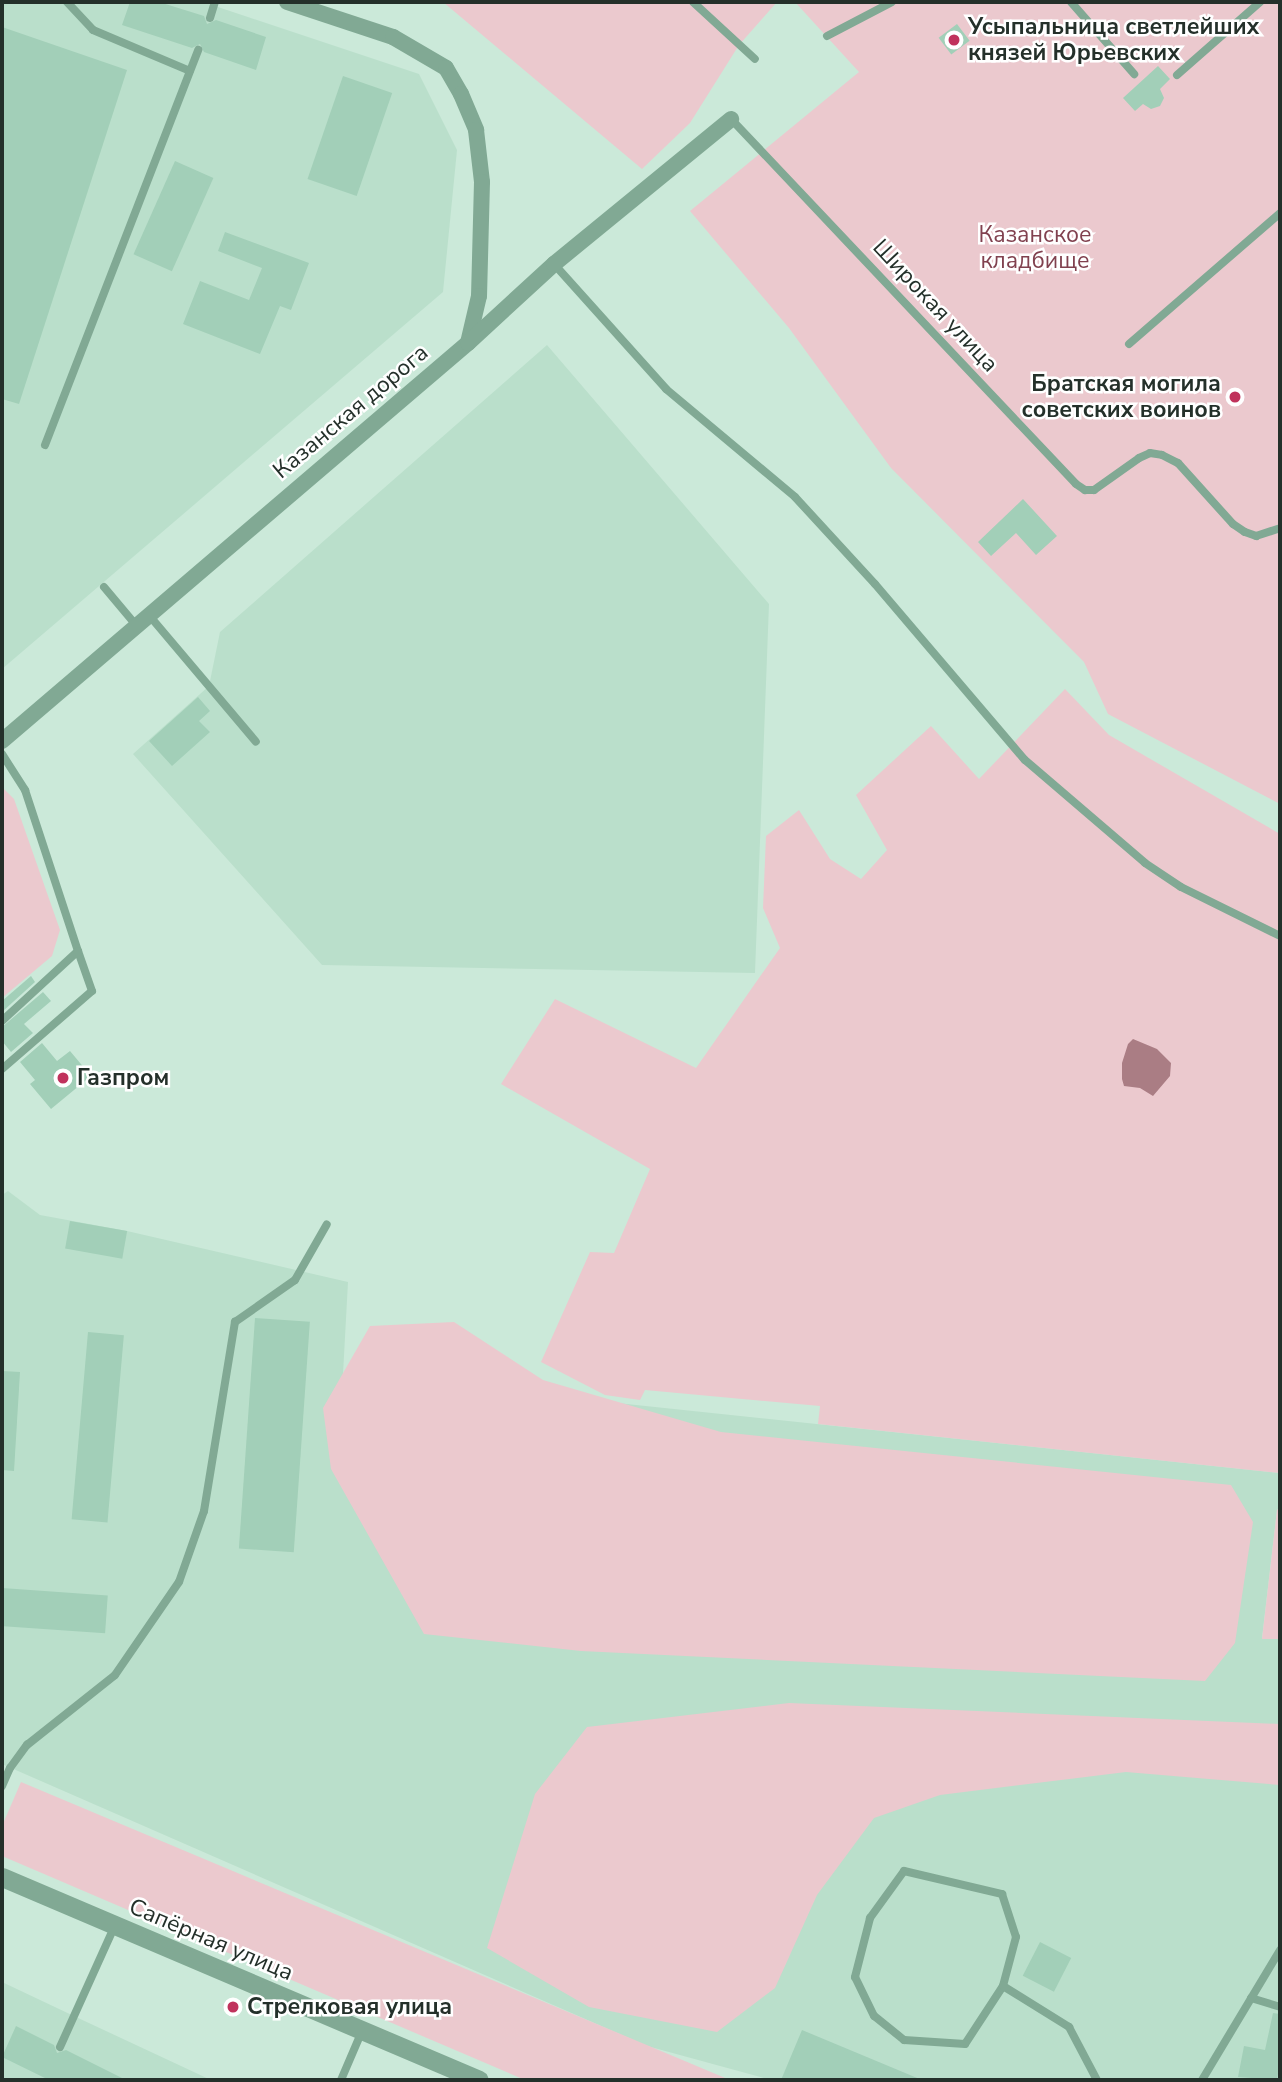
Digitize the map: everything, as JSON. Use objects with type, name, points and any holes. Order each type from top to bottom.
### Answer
[{"type":"street","points":[[287,2],[393,37],[446,68],[461,94],[476,130],[482,182],[479,296],[468,344]]},
{"type":"street","name":"Казанская дорога","points":[[2,741],[468,344],[554,264],[732,119]]},
{"type":"street","name":"Сапёрная улица","points":[[2,1877],[479,2080]]},
{"type":"lane","points":[[67,2],[93,30],[190,71]]},
{"type":"lane","points":[[209,18],[215,2]]},
{"type":"lane","points":[[693,2],[754,59]]},
{"type":"lane","points":[[827,36],[891,2]]},
{"type":"lane","points":[[1071,2],[1134,74]]},
{"type":"lane","points":[[1177,75],[1260,2]]},
{"type":"lane","points":[[46,445],[198,50]]},
{"type":"lane","name":"Широкая улица","points":[[732,119],[1076,484],[1085,490],[1102,488],[1139,458],[1150,453],[1162,455],[1178,463],[1233,524],[1245,532],[1256,536],[1280,528]]},
{"type":"lane","points":[[1129,344],[1280,213]]},
{"type":"lane","points":[[554,264],[666,388],[795,497],[875,584],[1025,760],[1145,863],[1181,887],[1280,936]]},
{"type":"lane","points":[[104,587],[142,619],[256,742]]},
{"type":"lane","points":[[2,754],[25,790],[92,991],[2,1069]]},
{"type":"lane","points":[[2,1021],[78,951]]},
{"type":"lane","points":[[2,1786],[10,1768],[27,1745],[114,1675],[179,1583],[204,1511],[235,1322],[295,1280],[327,1224]]},
{"type":"lane","points":[[904,1871],[1002,1894],[1016,1937],[1003,1986],[965,2045],[904,2040],[874,2016],[855,1977],[870,1918],[904,1871]]},
{"type":"lane","points":[[60,2048],[115,1925]]},
{"type":"lane","points":[[1202,2080],[1280,1950]]},
{"type":"lane","points":[[1003,1986],[1069,2026],[1097,2080]]},
{"type":"lane","points":[[1251,1998],[1280,2007]]},
{"type":"lane","points":[[341,2080],[362,2031]]},
{"type":"shaded area","points":[[2,2],[203,2],[419,74],[457,150],[443,292],[2,669]]},
{"type":"shaded area","points":[[547,345],[769,604],[755,973],[322,965],[133,754],[209,686],[220,632]]},
{"type":"shaded area","points":[[1133,1039],[1157,1049],[1171,1063],[1170,1076],[1153,1096],[1140,1088],[1124,1086],[1122,1063],[1128,1044]]},
{"type":"shaded area","points":[[8,1191],[40,1215],[127,1231],[348,1282],[343,1374],[1280,1473],[1280,1507],[1277,1510],[1262,1638],[1280,1639],[1280,2080],[771,2080],[647,2046],[2,1764],[2,1195]]},
{"type":"shaded area","points":[[2,1982],[76,2017],[211,2080],[2,2080]]},
{"type":"green space","points":[[443,2],[777,2],[739,45],[690,123],[642,169]]},
{"type":"green space","name":"Казанское кладбище","points":[[795,2],[1280,2],[1280,804],[1108,714],[1084,662],[891,468],[789,328],[690,211],[859,72]]},
{"type":"green space","points":[[1065,689],[1109,735],[1280,834],[1280,1473],[818,1424],[820,1406],[645,1390],[640,1400],[605,1395],[541,1362],[590,1252],[614,1253],[650,1169],[501,1084],[555,999],[696,1068],[780,948],[763,908],[766,836],[799,810],[830,859],[861,879],[887,850],[856,795],[931,726],[979,779]]},
{"type":"green space","points":[[4,789],[14,799],[60,930],[52,956],[2,998],[2,791]]},
{"type":"green space","points":[[454,1322],[543,1380],[721,1432],[1231,1485],[1253,1522],[1235,1643],[1205,1681],[581,1651],[424,1634],[331,1469],[323,1408],[370,1326]]},
{"type":"green space","points":[[1280,1507],[1280,1639],[1262,1639],[1277,1510]]},
{"type":"green space","points":[[789,1703],[1280,1724],[1280,1785],[1126,1772],[940,1795],[874,1818],[817,1895],[775,1988],[717,2032],[589,2007],[487,1948],[535,1794],[587,1727]]},
{"type":"green space","points":[[21,1782],[730,2080],[525,2080],[2,1856],[2,1826]]},
{"type":"building","points":[[130,2],[159,2],[204,16],[207,24],[216,20],[266,37],[256,70],[204,52],[200,44],[192,48],[122,25]]},
{"type":"building","name":"Усыпальница светлейших князей Юрьевских","points":[[957,24],[970,41],[951,55],[939,38]]},
{"type":"building","points":[[2,27],[127,70],[19,404],[2,399]]},
{"type":"building","points":[[1158,66],[1170,79],[1160,89],[1164,98],[1160,106],[1151,109],[1143,104],[1135,111],[1123,98]]},
{"type":"building","points":[[343,76],[392,93],[357,196],[308,179]]},
{"type":"building","points":[[175,161],[213,178],[172,271],[134,254]]},
{"type":"building","points":[[225,232],[309,263],[291,310],[280,306],[260,354],[183,324],[200,281],[249,300],[262,268],[218,251]]},
{"type":"building","points":[[1023,499],[1057,536],[1036,555],[1016,533],[991,556],[978,542]]},
{"type":"building","points":[[198,697],[210,711],[199,721],[210,732],[172,766],[149,741]]},
{"type":"building","points":[[31,976],[35,982],[2,1012],[2,1001]]},
{"type":"building","points":[[43,992],[51,1001],[24,1024],[33,1033],[11,1052],[2,1041],[2,1027]]},
{"type":"building","name":"Газпром","points":[[42,1043],[57,1061],[70,1051],[91,1076],[51,1109],[30,1084],[35,1080],[20,1062]]},
{"type":"building","points":[[70,1221],[127,1231],[122,1259],[65,1249]]},
{"type":"building","points":[[255,1318],[310,1322],[294,1552],[239,1548]]},
{"type":"building","points":[[88,1332],[124,1335],[107,1522],[72,1519]]},
{"type":"building","points":[[2,1371],[20,1372],[14,1471],[2,1470]]},
{"type":"building","points":[[2,1588],[108,1595],[105,1633],[2,1626]]},
{"type":"building","points":[[1040,1942],[1071,1958],[1054,1992],[1023,1976]]},
{"type":"building","points":[[1273,2013],[1280,2014],[1280,2062],[1277,2080],[1238,2077],[1244,2046],[1265,2050]]},
{"type":"building","points":[[16,2026],[54,2045],[57,2053],[66,2050],[126,2080],[49,2080],[2,2057]]},
{"type":"building","points":[[802,2030],[922,2080],[781,2080]]},
{"type":"place","name":"Усыпальница светлейших князей Юрьевских","points":[[954,40]]},
{"type":"place","name":"Братская могила советских воинов","points":[[1235,397]]},
{"type":"place","name":"Газпром","points":[[63,1078]]},
{"type":"place","name":"Стрелковая улица","points":[[233,2007]]}]
